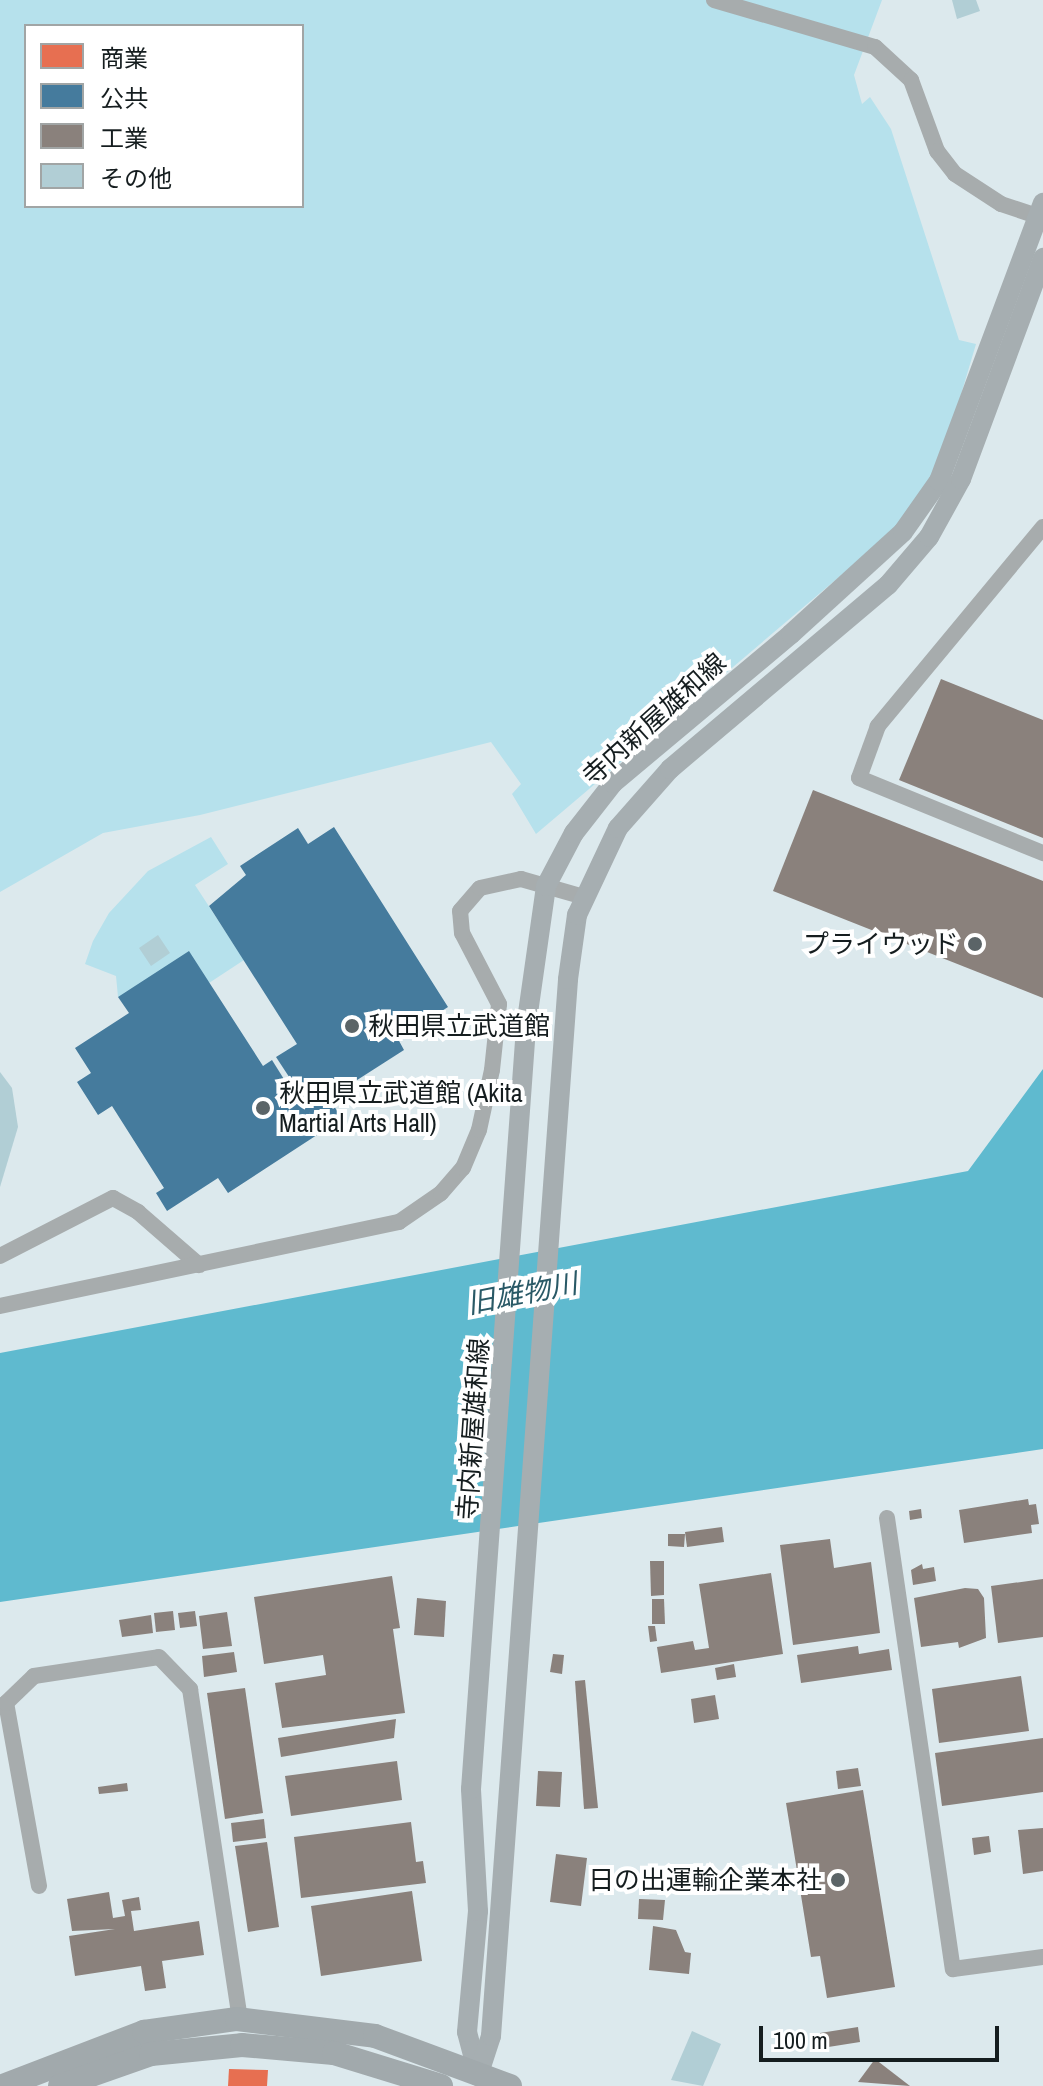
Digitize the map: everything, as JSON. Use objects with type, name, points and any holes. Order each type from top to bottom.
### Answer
[{"type":"highway","points":[[3,2086],[144,2032],[240,2020],[375,2036],[477,2080],[510,2086]]},
{"type":"highway","points":[[60,2086],[151,2054],[242,2045],[334,2053],[441,2086]]},
{"type":"main road","name":"寺内新屋雄和線","points":[[477,2080],[467,2032],[478,1898],[471,1789],[489,1579],[526,1027],[546,886],[574,833],[613,783],[791,634],[903,532],[939,481],[1041,212]]},
{"type":"main road","name":"寺内新屋雄和線","points":[[477,2080],[491,2036],[529,1560],[568,979],[584,897],[618,828],[670,769],[888,585],[929,537],[961,479],[1043,258]]},
{"type":"street","points":[[714,0],[875,47],[911,80],[937,151],[955,174],[1001,204],[1041,212]]},
{"type":"street","points":[[1043,527],[878,726],[859,778],[1043,853]]},
{"type":"street","points":[[0,1306],[399,1222],[441,1193],[463,1168],[479,1130],[498,1034],[499,1004],[462,933],[460,911],[480,888],[521,879],[584,897]]},
{"type":"street","points":[[0,1256],[113,1198],[138,1212],[199,1265]]},
{"type":"street","points":[[887,1518],[953,1969],[1043,1957]]},
{"type":"street","points":[[39,1886],[6,1703],[34,1676],[159,1657],[190,1689],[240,2020]]},
{"type":"shaded area","points":[[0,0],[882,0],[854,75],[862,104],[870,97],[891,129],[959,340],[976,344],[938,472],[898,527],[536,834],[512,794],[521,784],[491,742],[200,815],[103,833],[0,892]]},
{"type":"shaded area","points":[[211,837],[228,864],[195,885],[244,960],[209,983],[118,997],[116,976],[85,964],[93,941],[109,913],[148,871]]},
{"type":"water","name":"旧雄物川","points":[[1043,1069],[1043,1449],[0,1602],[0,1353],[968,1171]]},
{"type":"building: 商業","points":[[229,2069],[268,2070],[267,2086],[228,2086]]},
{"type":"building: 公共","name":"秋田県立武道館","points":[[334,827],[448,1007],[398,1039],[404,1050],[329,1098],[344,1122],[324,1135],[309,1112],[320,1133],[228,1193],[218,1178],[167,1211],[156,1193],[164,1188],[112,1106],[98,1115],[77,1082],[91,1073],[75,1048],[129,1013],[118,997],[189,951],[263,1066],[272,1060],[292,1092],[297,1089],[276,1057],[297,1044],[209,906],[246,875],[240,866],[298,828],[308,844]]},
{"type":"building: 工業","points":[[941,679],[1043,720],[1043,838],[899,780]]},
{"type":"building: 工業","name":"プライウッド","points":[[813,790],[1043,881],[1043,998],[773,891]]},
{"type":"building: 工業","points":[[1028,1499],[1029,1505],[1036,1504],[1039,1524],[1031,1525],[1032,1533],[964,1543],[959,1510]]},
{"type":"building: 工業","points":[[921,1509],[922,1518],[910,1520],[909,1511]]},
{"type":"building: 工業","points":[[722,1527],[724,1542],[687,1547],[685,1532]]},
{"type":"building: 工業","points":[[668,1534],[685,1534],[684,1547],[668,1546]]},
{"type":"building: 工業","points":[[830,1539],[834,1568],[871,1562],[880,1633],[793,1645],[780,1545]]},
{"type":"building: 工業","points":[[650,1561],[664,1561],[664,1595],[651,1596]]},
{"type":"building: 工業","points":[[922,1564],[923,1569],[934,1567],[936,1581],[913,1585],[911,1570]]},
{"type":"building: 工業","points":[[771,1573],[783,1654],[661,1673],[657,1647],[693,1641],[695,1650],[709,1648],[699,1584]]},
{"type":"building: 工業","points":[[392,1576],[400,1628],[393,1629],[405,1713],[282,1728],[275,1683],[326,1675],[323,1655],[264,1664],[254,1597]]},
{"type":"building: 工業","points":[[1043,1579],[1043,1637],[998,1643],[991,1586]]},
{"type":"building: 工業","points":[[965,1588],[978,1589],[984,1598],[986,1638],[959,1648],[958,1642],[921,1647],[914,1598]]},
{"type":"building: 工業","points":[[417,1598],[446,1601],[444,1637],[414,1635]]},
{"type":"building: 工業","points":[[652,1599],[664,1599],[665,1624],[652,1624]]},
{"type":"building: 工業","points":[[173,1611],[175,1630],[156,1632],[154,1613]]},
{"type":"building: 工業","points":[[195,1611],[197,1626],[180,1628],[178,1613]]},
{"type":"building: 工業","points":[[227,1612],[232,1646],[203,1649],[199,1616]]},
{"type":"building: 工業","points":[[151,1615],[153,1633],[122,1637],[119,1620]]},
{"type":"building: 工業","points":[[648,1626],[655,1626],[657,1641],[650,1642]]},
{"type":"building: 工業","points":[[858,1646],[859,1654],[889,1649],[892,1670],[801,1683],[797,1655]]},
{"type":"building: 工業","points":[[234,1652],[237,1672],[204,1677],[202,1656]]},
{"type":"building: 工業","points":[[553,1654],[564,1655],[562,1674],[550,1672]]},
{"type":"building: 工業","points":[[734,1664],[736,1677],[717,1680],[715,1668]]},
{"type":"building: 工業","points":[[1021,1676],[1029,1731],[939,1743],[932,1689]]},
{"type":"building: 工業","points":[[585,1680],[598,1808],[584,1809],[575,1681]]},
{"type":"building: 工業","points":[[245,1688],[263,1813],[225,1819],[207,1693]]},
{"type":"building: 工業","points":[[715,1695],[719,1719],[694,1723],[691,1699]]},
{"type":"building: 工業","points":[[396,1719],[394,1738],[281,1757],[278,1738]]},
{"type":"building: 工業","points":[[1043,1738],[1043,1792],[942,1806],[935,1753]]},
{"type":"building: 工業","points":[[397,1761],[402,1800],[291,1816],[285,1776]]},
{"type":"building: 工業","points":[[858,1768],[861,1786],[838,1789],[836,1771]]},
{"type":"building: 工業","points":[[538,1771],[562,1772],[560,1807],[536,1806]]},
{"type":"building: 工業","points":[[127,1783],[128,1791],[99,1794],[98,1787]]},
{"type":"building: 工業","name":"日の出運輸企業本社","points":[[863,1790],[895,1987],[827,1998],[820,1956],[811,1957],[786,1803]]},
{"type":"building: 工業","points":[[264,1819],[266,1838],[233,1842],[231,1823]]},
{"type":"building: 工業","points":[[411,1822],[416,1862],[423,1861],[426,1883],[301,1898],[294,1837]]},
{"type":"building: 工業","points":[[1043,1828],[1043,1871],[1023,1874],[1018,1830]]},
{"type":"building: 工業","points":[[989,1836],[991,1852],[974,1855],[972,1838]]},
{"type":"building: 工業","points":[[267,1842],[279,1927],[248,1932],[235,1846]]},
{"type":"building: 工業","points":[[556,1854],[587,1858],[581,1906],[550,1902]]},
{"type":"building: 工業","points":[[412,1891],[422,1961],[321,1976],[311,1906]]},
{"type":"building: 工業","points":[[109,1892],[113,1918],[125,1916],[122,1900],[139,1897],[141,1910],[131,1911],[134,1931],[199,1921],[204,1955],[162,1961],[166,1988],[145,1991],[141,1966],[75,1976],[69,1936],[115,1929],[72,1931],[67,1899]]},
{"type":"building: 工業","points":[[639,1899],[665,1900],[663,1920],[638,1919]]},
{"type":"building: 工業","points":[[653,1926],[676,1930],[685,1952],[691,1953],[689,1974],[649,1970]]},
{"type":"building: 工業","points":[[858,2027],[860,2042],[822,2048],[820,2033]]},
{"type":"building: 工業","points":[[875,2059],[910,2086],[858,2082]]},
{"type":"building: その他","points":[[952,0],[976,0],[980,11],[957,19]]},
{"type":"building: その他","points":[[158,935],[170,953],[151,966],[139,948]]},
{"type":"building: その他","points":[[0,1072],[12,1088],[18,1127],[0,1187]]},
{"type":"building: その他","points":[[692,2031],[721,2044],[703,2086],[671,2080]]},
{"type":"place","name":"プライウッド","points":[[975,944]]},
{"type":"place","name":"秋田県立武道館","points":[[352,1026]]},
{"type":"place","name":"秋田県立武道館 (Akita Martial Arts Hall)","points":[[263,1108]]},
{"type":"place","name":"日の出運輸企業本社","points":[[838,1880]]}]
